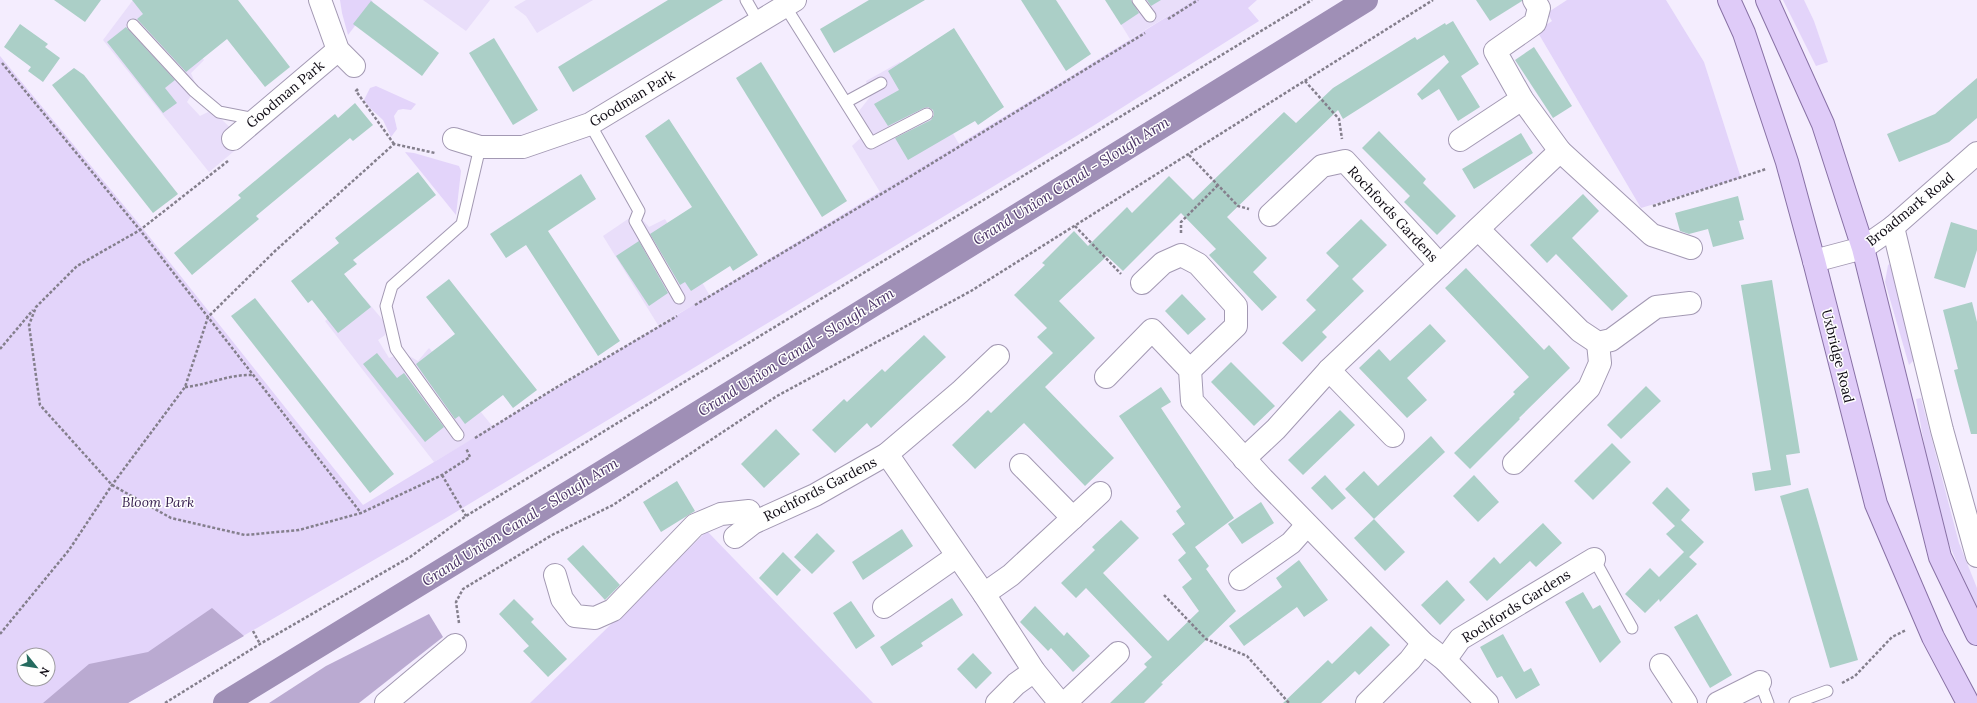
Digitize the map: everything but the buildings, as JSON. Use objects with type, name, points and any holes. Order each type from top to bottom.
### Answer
[{"type":"main road","name":"Uxbridge Road","points":[[1729,0],[1744,33],[1787,162],[1876,504],[1926,620],[1968,703]]},
{"type":"main road","points":[[1767,0],[1823,124],[1863,248],[1940,557],[1977,634]]},
{"type":"street","name":"Goodman Park","points":[[320,0],[338,50],[354,66]]},
{"type":"street","points":[[1534,0],[1539,8],[1535,23],[1495,51],[1522,99],[1560,150],[1652,235],[1691,248]]},
{"type":"street","name":"Goodman Park","points":[[454,139],[480,147],[523,148],[590,124],[790,3]]},
{"type":"street","name":"Goodman Park","points":[[233,139],[338,50]]},
{"type":"street","points":[[1460,140],[1522,99]]},
{"type":"street","name":"Rochfords Gardens","points":[[1244,459],[1276,429],[1329,370],[1560,150]]},
{"type":"street","name":"Broadmark Road","points":[[1814,261],[1863,248],[1893,227],[1977,153]]},
{"type":"street","name":"Rochfords Gardens","points":[[1270,215],[1322,166],[1345,161],[1440,265]]},
{"type":"street","points":[[1893,227],[1942,430],[1977,556]]},
{"type":"street","points":[[1478,229],[1580,331],[1598,343],[1611,340],[1656,307],[1690,303]]},
{"type":"street","points":[[1142,283],[1163,263],[1181,255],[1198,264],[1236,306],[1236,326],[1190,370]]},
{"type":"street","points":[[1106,377],[1152,330],[1190,370],[1192,401],[1244,459],[1423,643],[1445,660],[1487,703]]},
{"type":"street","points":[[1514,463],[1589,388],[1600,363],[1598,343]]},
{"type":"street","name":"Rochfords Gardens","points":[[555,575],[562,599],[575,616],[595,618],[613,610],[695,526],[721,514],[748,510],[815,495],[887,454],[960,392],[998,356]]},
{"type":"street","points":[[1329,370],[1393,436]]},
{"type":"street","name":"Rochfords Gardens","points":[[887,454],[984,594],[1034,671],[1060,703]]},
{"type":"street","points":[[1021,465],[1073,518]]},
{"type":"street","points":[[984,594],[1011,575],[1100,493]]},
{"type":"street","name":"Rochfords Gardens","points":[[735,537],[748,510]]},
{"type":"street","points":[[1240,579],[1291,543],[1307,525]]},
{"type":"street","points":[[884,607],[957,556]]},
{"type":"street","name":"Rochfords Gardens","points":[[1445,660],[1460,639],[1594,559]]},
{"type":"street","points":[[1367,703],[1410,660],[1423,643]]},
{"type":"street","points":[[386,703],[454,645]]},
{"type":"street","points":[[1065,703],[1118,653]]},
{"type":"street","points":[[1661,665],[1686,703]]},
{"type":"street","points":[[997,703],[1016,684],[1034,671]]},
{"type":"street","points":[[1718,703],[1760,682]]},
{"type":"lane","points":[[746,0],[758,21]]},
{"type":"lane","points":[[1138,0],[1150,16]]},
{"type":"lane","points":[[790,3],[871,143],[927,114]]},
{"type":"lane","points":[[133,25],[194,92],[219,112],[256,119]]},
{"type":"lane","points":[[846,102],[881,83]]},
{"type":"lane","points":[[590,124],[639,211],[635,221],[679,298]]},
{"type":"lane","points":[[458,435],[396,349],[386,306],[392,286],[462,224],[480,147]]},
{"type":"lane","points":[[1594,559],[1632,628]]},
{"type":"lane","points":[[1760,682],[1768,703]]},
{"type":"lane","points":[[1795,703],[1827,691]]},
{"type":"path","points":[[1164,21],[1198,0]]},
{"type":"path","points":[[165,703],[260,644],[410,557],[466,516],[1312,0]]},
{"type":"path","points":[[454,645],[460,632],[456,602],[463,589],[552,536],[613,505],[777,396],[971,291],[1433,0]]},
{"type":"path","points":[[693,306],[903,181],[1150,29]]},
{"type":"path","points":[[2,63],[140,230],[361,513]]},
{"type":"path","points":[[354,66],[369,79],[356,91],[394,144],[442,155],[454,139]]},
{"type":"path","points":[[1305,81],[1339,119],[1345,161]]},
{"type":"path","points":[[0,349],[18,330],[36,307],[77,266],[140,230],[229,159],[233,139]]},
{"type":"path","points":[[0,634],[69,550],[112,485],[185,387],[208,317],[275,251],[394,144]]},
{"type":"path","points":[[1188,155],[1238,206],[1270,215]]},
{"type":"path","points":[[1630,214],[1787,162]]},
{"type":"path","points":[[1181,255],[1180,222],[1218,185]]},
{"type":"path","points":[[1075,226],[1130,283],[1142,283]]},
{"type":"path","points":[[36,307],[29,325],[40,405],[112,485],[171,518],[245,535],[299,530],[361,513],[442,476],[470,457],[465,445],[458,435]]},
{"type":"path","points":[[465,445],[557,387],[680,314]]},
{"type":"path","points":[[185,387],[195,386],[238,375],[254,375]]},
{"type":"path","points":[[442,476],[466,516]]},
{"type":"path","points":[[1164,595],[1206,639],[1247,656],[1289,703]]},
{"type":"path","points":[[1827,691],[1855,676],[1892,637],[1926,620]]},
{"type":"path","points":[[253,631],[260,644]]},
{"type":"shaded area","points":[[133,0],[157,0],[204,60],[191,73],[195,83],[194,91],[187,102],[200,116],[208,112],[218,116],[245,142],[209,172],[103,40]]},
{"type":"shaded area","points":[[423,0],[490,0],[466,31]]},
{"type":"shaded area","points":[[526,0],[593,0],[537,33],[526,16],[514,7]]},
{"type":"shaded area","points":[[1106,0],[1194,0],[1130,39]]},
{"type":"shaded area","points":[[900,62],[946,136],[952,132],[959,144],[880,192],[852,146],[869,130],[859,111],[870,97],[866,81]]},
{"type":"shaded area","points":[[641,218],[649,227],[665,219],[710,296],[658,325],[603,236],[628,219]]},
{"type":"shaded area","points":[[358,295],[365,299],[387,325],[385,335],[378,340],[389,358],[404,353],[418,361],[429,348],[493,427],[434,462],[325,321]]},
{"type":"shaded area","points":[[212,608],[244,636],[128,703],[43,703],[89,664],[148,652]]},
{"type":"shaded area","points":[[429,614],[443,637],[359,703],[269,703],[326,666]]},
{"type":"green space","points":[[340,0],[371,0],[373,2],[348,35],[342,13]]},
{"type":"green space","name":"Bloom Park","points":[[1194,0],[1257,0],[1248,8],[1259,21],[1093,126],[446,518],[128,703],[0,703],[0,56],[140,225],[363,505],[1073,75]]},
{"type":"green space","points":[[1567,0],[1666,0],[1704,62],[1741,178],[1641,208],[1537,31],[1552,21],[1547,13]]},
{"type":"green space","points":[[1783,0],[1804,0],[1814,21],[1828,62],[1816,66]]},
{"type":"green space","points":[[376,86],[416,104],[411,110],[398,110],[394,116],[397,129],[391,137],[383,120],[364,100],[370,88]]},
{"type":"green space","points":[[405,152],[414,153],[459,166],[461,171],[456,215]]},
{"type":"green space","points":[[1892,263],[1915,359],[1909,365],[1885,282],[1888,265]]},
{"type":"green space","points":[[1921,398],[1959,543],[1977,588],[1977,611],[1937,515],[1916,399]]},
{"type":"green space","points":[[707,531],[873,703],[530,703]]},
{"type":"waterway","name":"Grand Union Canal - Slough Arm","points":[[225,703],[601,473],[1366,0]]}]
